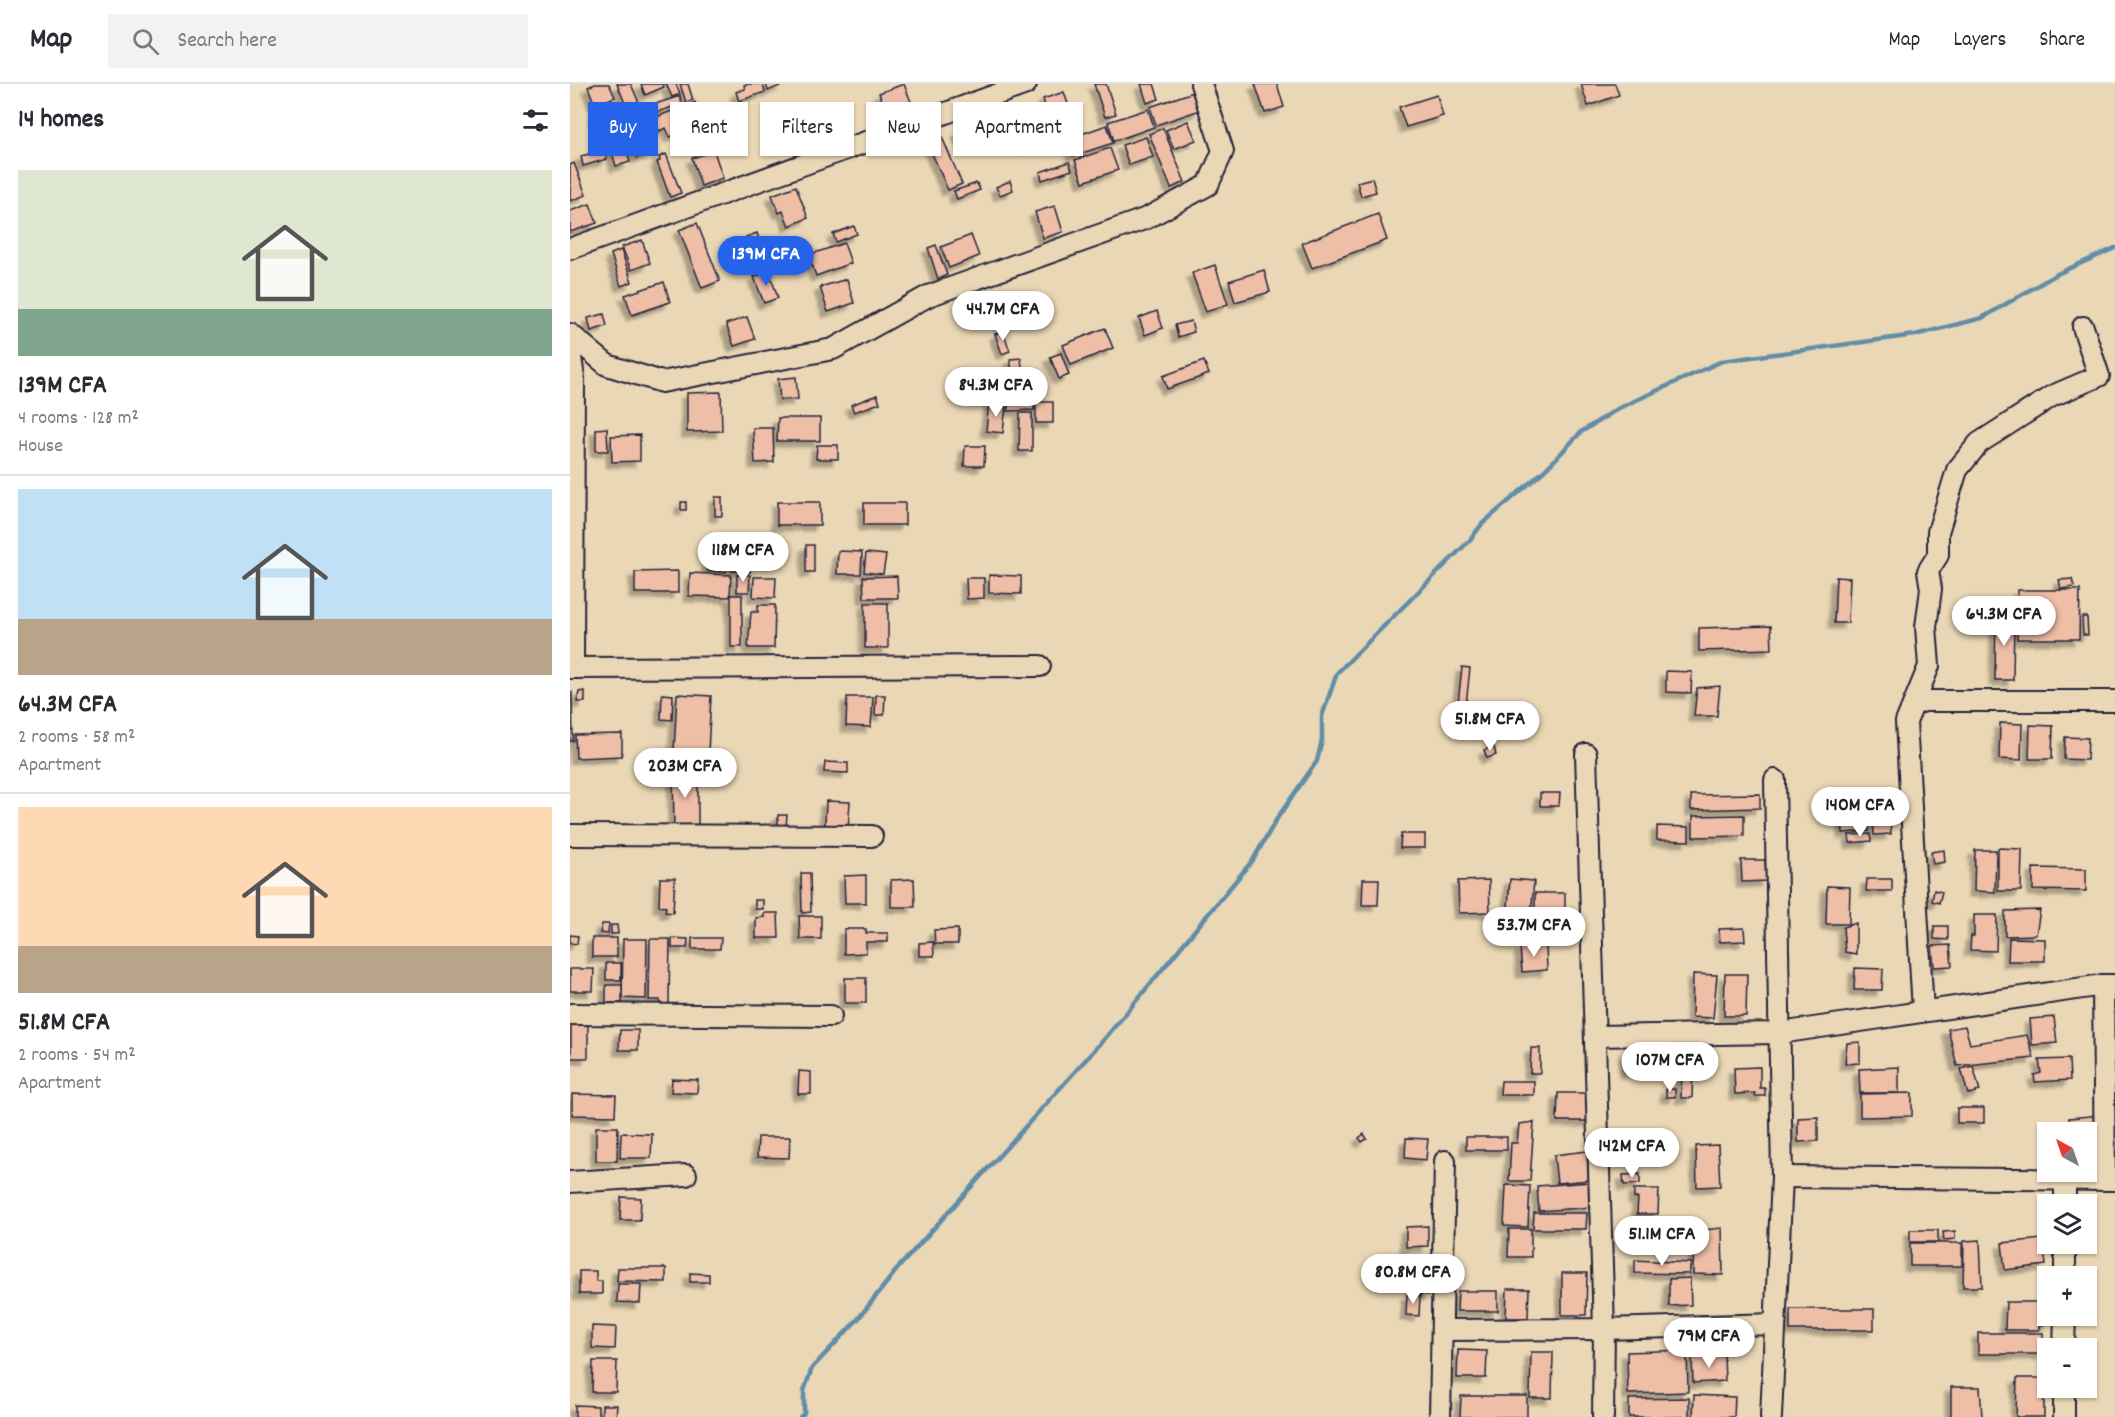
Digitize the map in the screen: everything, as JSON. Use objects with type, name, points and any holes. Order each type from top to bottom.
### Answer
[{"type":"street","points":[[570,249],[1026,84]]},
{"type":"street","points":[[570,334],[607,365],[662,382],[833,349],[928,296],[1147,218],[1208,185],[1223,151],[1201,84]]},
{"type":"street","points":[[1923,1011],[1906,722],[1929,666],[1926,627],[1931,589],[1928,571],[1938,555],[1938,531],[1957,470],[1979,443],[2052,396],[2099,376],[2083,327]]},
{"type":"street","points":[[570,350],[574,378],[571,668],[1040,666]]},
{"type":"street","points":[[1915,704],[1925,701],[2115,702]]},
{"type":"street","points":[[1586,754],[1604,1329],[1603,1417]]},
{"type":"street","points":[[1771,1417],[1782,1177],[1775,780]]},
{"type":"street","points":[[570,835],[872,836]]},
{"type":"street","points":[[1595,1036],[1780,1033],[2109,985],[2110,1180]]},
{"type":"street","points":[[570,1014],[831,1016]]},
{"type":"street","points":[[1440,1417],[1445,1161]]},
{"type":"street","points":[[570,1182],[686,1175]]},
{"type":"street","points":[[1782,1177],[2037,1180]]},
{"type":"street","points":[[1442,1330],[1604,1329],[1775,1324]]},
{"type":"street","points":[[2064,1398],[2064,1417]]},
{"type":"building","points":[[595,84],[609,84],[615,97],[602,102],[594,102],[588,87]]},
{"type":"building","points":[[617,84],[631,84],[639,102],[625,102]]},
{"type":"building","points":[[641,84],[663,84],[664,87],[645,95]]},
{"type":"building","points":[[666,84],[676,84],[680,94],[672,97]]},
{"type":"building","points":[[680,84],[688,84],[693,100],[686,102]]},
{"type":"building","points":[[763,84],[765,92],[739,101],[736,92],[745,89],[744,85]]},
{"type":"building","points":[[766,84],[782,84],[782,85],[768,91]]},
{"type":"building","points":[[904,84],[911,102],[882,102],[879,93]]},
{"type":"building","points":[[1094,84],[1106,84],[1116,114],[1105,117]]},
{"type":"building","points":[[1141,84],[1154,84],[1159,99],[1147,103]]},
{"type":"building","points":[[1255,84],[1277,84],[1284,107],[1265,113]]},
{"type":"building","points":[[1581,84],[1615,84],[1619,95],[1588,106]]},
{"type":"building","points":[[1064,92],[1067,102],[1044,102],[1043,99]]},
{"type":"building","points":[[1193,92],[1200,110],[1156,125],[1150,107]]},
{"type":"building","points":[[1437,95],[1443,116],[1406,127],[1399,107]]},
{"type":"building","points":[[680,96],[682,102],[670,102],[670,108],[658,112],[658,103]]},
{"type":"building","points":[[1148,109],[1154,127],[1114,141],[1108,122]]},
{"type":"building","points":[[670,112],[670,137],[666,128],[659,131],[658,116]]},
{"type":"building","points":[[1188,121],[1196,140],[1174,149],[1166,130]]},
{"type":"building","points":[[1107,125],[1113,143],[1083,153],[1083,133]]},
{"type":"building","points":[[1163,128],[1185,182],[1171,188],[1149,134]]},
{"type":"building","points":[[1146,137],[1153,157],[1129,165],[1122,145]]},
{"type":"building","points":[[941,138],[962,184],[948,190],[933,156],[941,156]]},
{"type":"building","points":[[1110,148],[1118,170],[1083,182],[1075,160]]},
{"type":"building","points":[[588,154],[588,156],[606,156],[607,159],[583,166],[581,156]]},
{"type":"building","points":[[666,154],[681,193],[670,197],[657,162],[660,161],[659,157]]},
{"type":"building","points":[[613,156],[628,156],[630,162],[616,166]]},
{"type":"building","points":[[716,156],[723,178],[701,186],[692,158]]},
{"type":"building","points":[[1069,162],[1072,170],[1042,180],[1040,172]]},
{"type":"building","points":[[574,163],[586,195],[570,201],[570,165]]},
{"type":"building","points":[[1372,178],[1376,192],[1361,196],[1357,182]]},
{"type":"building","points":[[1010,181],[1013,190],[1000,195],[996,187]]},
{"type":"building","points":[[977,183],[980,190],[957,199],[954,191]]},
{"type":"building","points":[[796,186],[808,218],[789,226],[783,211],[779,213],[772,195]]},
{"type":"building","points":[[590,204],[597,223],[570,232],[570,211]]},
{"type":"building","points":[[1055,206],[1063,232],[1043,238],[1035,212]]},
{"type":"building","points":[[1378,214],[1387,240],[1312,268],[1302,243]]},
{"type":"building","points":[[697,223],[720,281],[702,288],[679,230]]},
{"type":"building","points":[[854,226],[857,234],[836,242],[833,234]]},
{"type":"building","points":[[757,233],[761,245],[750,249],[746,237]]},
{"type":"building","points":[[971,235],[979,256],[949,268],[941,247]]},
{"type":"building","points":[[642,240],[650,263],[631,270],[622,247]]},
{"type":"building","points":[[844,243],[851,263],[816,276],[809,255]]},
{"type":"building","points":[[936,245],[947,275],[938,279],[928,248]]},
{"type":"building","points":[[621,250],[632,282],[621,286],[611,254]]},
{"type":"building","points":[[1215,265],[1228,304],[1206,312],[1192,273]]},
{"type":"building","points":[[1264,270],[1270,292],[1235,302],[1229,281]]},
{"type":"building","points":[[769,271],[778,298],[764,303],[754,277]]},
{"type":"building","points":[[847,279],[854,303],[828,312],[820,287]]},
{"type":"building","points":[[664,282],[670,302],[632,315],[625,295]]},
{"type":"building","points":[[1157,311],[1163,328],[1145,335],[1139,318]]},
{"type":"building","points":[[604,314],[607,326],[591,331],[588,318]]},
{"type":"building","points":[[747,317],[755,339],[734,346],[726,324]]},
{"type":"building","points":[[1191,321],[1194,332],[1178,337],[1175,325]]},
{"type":"building","points":[[1105,328],[1113,348],[1071,365],[1063,345]]},
{"type":"building","points":[[1003,331],[1010,351],[1002,354],[995,334]]},
{"type":"building","points":[[1061,353],[1069,375],[1059,379],[1050,357]]},
{"type":"building","points":[[1021,358],[1023,375],[1013,377],[1010,359]]},
{"type":"building","points":[[1204,361],[1209,374],[1167,389],[1163,376]]},
{"type":"building","points":[[796,377],[798,399],[780,400],[778,379]]},
{"type":"building","points":[[721,392],[722,431],[687,432],[687,393]]},
{"type":"building","points":[[877,395],[880,403],[854,412],[851,405]]},
{"type":"building","points":[[1034,401],[1034,410],[1008,411],[1008,402]]},
{"type":"building","points":[[989,402],[1006,404],[1003,433],[986,431]]},
{"type":"building","points":[[1036,402],[1053,402],[1053,423],[1036,423]]},
{"type":"building","points":[[1020,413],[1032,413],[1032,451],[1019,451]]},
{"type":"building","points":[[778,418],[820,418],[820,441],[777,441]]},
{"type":"building","points":[[607,428],[608,451],[596,451],[596,429]]},
{"type":"building","points":[[753,428],[773,428],[774,462],[755,463]]},
{"type":"building","points":[[640,435],[640,461],[612,462],[611,436]]},
{"type":"building","points":[[817,445],[838,445],[838,459],[816,459]]},
{"type":"building","points":[[965,446],[985,446],[984,466],[964,466]]},
{"type":"building","points":[[715,497],[722,497],[722,516],[715,516]]},
{"type":"building","points":[[681,502],[686,502],[686,510],[681,510]]},
{"type":"building","points":[[777,502],[820,502],[820,525],[777,525]]},
{"type":"building","points":[[864,503],[905,503],[905,525],[864,525]]},
{"type":"building","points":[[806,545],[814,545],[814,572],[806,572]]},
{"type":"building","points":[[709,546],[728,547],[726,572],[708,571]]},
{"type":"building","points":[[733,548],[752,550],[750,572],[732,571]]},
{"type":"building","points":[[838,551],[862,552],[861,574],[837,574]]},
{"type":"building","points":[[866,553],[886,555],[883,574],[864,572]]},
{"type":"building","points":[[678,571],[678,593],[635,593],[635,572]]},
{"type":"building","points":[[690,573],[731,575],[730,597],[689,596]]},
{"type":"building","points":[[737,575],[750,575],[749,592],[737,592]]},
{"type":"building","points":[[989,575],[1021,576],[1021,594],[989,593]]},
{"type":"building","points":[[897,576],[898,598],[864,598],[863,577]]},
{"type":"building","points":[[754,577],[776,577],[775,598],[753,597]]},
{"type":"building","points":[[1836,577],[1850,578],[1848,623],[1834,623]]},
{"type":"building","points":[[966,578],[984,578],[984,598],[967,599]]},
{"type":"building","points":[[2072,579],[2074,587],[2061,589],[2059,580]]},
{"type":"building","points":[[2018,590],[2080,590],[2079,639],[2017,639]]},
{"type":"building","points":[[731,595],[742,595],[742,647],[731,647]]},
{"type":"building","points":[[865,603],[888,603],[888,648],[865,648]]},
{"type":"building","points":[[758,605],[775,605],[774,648],[748,648],[751,612],[758,612]]},
{"type":"building","points":[[1996,614],[2014,614],[2013,680],[1995,680]]},
{"type":"building","points":[[2082,617],[2087,617],[2088,635],[2083,635]]},
{"type":"building","points":[[1771,626],[1772,649],[1699,651],[1699,628]]},
{"type":"building","points":[[1462,667],[1470,668],[1465,714],[1457,713]]},
{"type":"building","points":[[1666,671],[1692,672],[1691,693],[1666,692]]},
{"type":"building","points":[[1720,686],[1717,716],[1694,716],[1697,688]]},
{"type":"building","points":[[585,691],[585,702],[577,702],[579,692]]},
{"type":"building","points":[[570,692],[572,692],[573,741],[570,741]]},
{"type":"building","points":[[662,694],[673,695],[672,720],[661,719]]},
{"type":"building","points":[[677,694],[711,696],[708,753],[674,751]]},
{"type":"building","points":[[876,695],[885,695],[884,715],[875,715]]},
{"type":"building","points":[[847,697],[873,697],[871,727],[846,726]]},
{"type":"building","points":[[2000,723],[2022,724],[2021,760],[1999,759]]},
{"type":"building","points":[[2030,725],[2053,726],[2052,759],[2029,759]]},
{"type":"building","points":[[622,734],[622,756],[576,758],[575,735]]},
{"type":"building","points":[[2065,737],[2088,738],[2087,760],[2064,759]]},
{"type":"building","points":[[1494,747],[1496,755],[1487,758],[1484,750]]},
{"type":"building","points":[[825,762],[848,763],[848,773],[824,772]]},
{"type":"building","points":[[673,768],[690,768],[691,786],[698,786],[698,826],[674,826]]},
{"type":"building","points":[[1887,790],[1888,807],[1873,809],[1872,791]]},
{"type":"building","points":[[1866,792],[1869,831],[1843,833],[1841,793]]},
{"type":"building","points":[[1540,793],[1560,793],[1559,806],[1540,806]]},
{"type":"building","points":[[1760,794],[1760,808],[1691,810],[1691,795]]},
{"type":"building","points":[[826,801],[850,802],[848,829],[841,828],[841,825],[825,825]]},
{"type":"building","points":[[778,815],[787,815],[786,826],[778,825]]},
{"type":"building","points":[[1744,815],[1744,836],[1693,837],[1693,816]]},
{"type":"building","points":[[1890,817],[1891,834],[1874,835],[1873,818]]},
{"type":"building","points":[[1657,826],[1689,827],[1689,841],[1657,840]]},
{"type":"building","points":[[1401,834],[1425,834],[1425,848],[1400,848]]},
{"type":"building","points":[[1870,834],[1871,841],[1850,843],[1849,835]]},
{"type":"building","points":[[1998,848],[2022,849],[2021,891],[1998,891]]},
{"type":"building","points":[[1944,850],[1945,862],[1933,864],[1931,852]]},
{"type":"building","points":[[1975,850],[1996,850],[1995,892],[1974,891]]},
{"type":"building","points":[[1741,860],[1765,860],[1766,881],[1742,882]]},
{"type":"building","points":[[2033,868],[2086,869],[2086,891],[2033,890]]},
{"type":"building","points":[[801,873],[810,873],[811,912],[802,913]]},
{"type":"building","points":[[866,875],[866,903],[845,903],[844,876]]},
{"type":"building","points":[[660,878],[675,878],[673,913],[665,912],[666,907],[659,906]]},
{"type":"building","points":[[914,879],[915,907],[891,907],[891,880]]},
{"type":"building","points":[[1363,879],[1379,879],[1378,905],[1362,905]]},
{"type":"building","points":[[1510,879],[1534,881],[1530,925],[1507,923]]},
{"type":"building","points":[[1867,879],[1892,879],[1892,891],[1866,891]]},
{"type":"building","points":[[1489,880],[1490,912],[1459,913],[1458,881]]},
{"type":"building","points":[[1827,886],[1850,887],[1849,924],[1826,924]]},
{"type":"building","points":[[1934,890],[1942,892],[1939,903],[1932,901]]},
{"type":"building","points":[[1535,893],[1565,893],[1565,926],[1535,926]]},
{"type":"building","points":[[755,900],[763,900],[763,909],[755,909]]},
{"type":"building","points":[[2040,910],[2036,935],[2005,936],[2005,911]]},
{"type":"building","points":[[764,913],[778,913],[779,938],[756,938],[756,918],[764,917]]},
{"type":"building","points":[[1974,915],[1997,915],[1996,951],[1970,950],[1971,936],[1974,936]]},
{"type":"building","points":[[799,916],[821,916],[821,939],[800,939]]},
{"type":"building","points":[[1856,923],[1856,954],[1845,952],[1843,927]]},
{"type":"building","points":[[602,924],[609,924],[608,934],[600,933]]},
{"type":"building","points":[[611,925],[617,925],[618,934],[611,934]]},
{"type":"building","points":[[1934,926],[1948,926],[1948,940],[1934,939]]},
{"type":"building","points":[[1744,928],[1745,941],[1720,942],[1719,929]]},
{"type":"building","points":[[844,929],[866,929],[866,933],[888,933],[888,942],[866,942],[866,953],[844,954]]},
{"type":"building","points":[[958,929],[958,944],[935,944],[934,930]]},
{"type":"building","points":[[570,935],[578,936],[577,944],[570,943]]},
{"type":"building","points":[[592,938],[617,938],[617,957],[592,957]]},
{"type":"building","points":[[672,938],[688,939],[687,948],[672,948]]},
{"type":"building","points":[[692,938],[721,938],[720,949],[692,949]]},
{"type":"building","points":[[2009,938],[2045,939],[2045,961],[2008,961]]},
{"type":"building","points":[[623,939],[647,939],[646,999],[622,998]]},
{"type":"building","points":[[650,939],[670,939],[669,1004],[660,1004],[660,1000],[649,1000]]},
{"type":"building","points":[[933,942],[934,956],[919,956],[919,943]]},
{"type":"building","points":[[1546,945],[1547,970],[1522,972],[1520,947]]},
{"type":"building","points":[[1950,945],[1952,966],[1934,967],[1932,946]]},
{"type":"building","points":[[606,963],[621,963],[621,980],[606,980]]},
{"type":"building","points":[[1855,968],[1883,969],[1882,990],[1854,990]]},
{"type":"building","points":[[570,969],[594,969],[593,991],[570,991]]},
{"type":"building","points":[[1693,974],[1717,975],[1713,1018],[1692,1017]]},
{"type":"building","points":[[1725,974],[1747,974],[1746,1016],[1724,1016]]},
{"type":"building","points":[[845,978],[866,978],[866,1003],[845,1003]]},
{"type":"building","points":[[606,985],[622,985],[622,1003],[606,1003]]},
{"type":"building","points":[[2054,1017],[2057,1043],[2032,1045],[2030,1019]]},
{"type":"building","points":[[571,1025],[588,1025],[588,1058],[571,1058]]},
{"type":"building","points":[[1965,1026],[1970,1044],[2027,1035],[2034,1058],[1957,1066],[1948,1029]]},
{"type":"building","points":[[620,1030],[638,1030],[638,1050],[619,1050]]},
{"type":"building","points":[[1860,1042],[1860,1063],[1845,1064],[1847,1043]]},
{"type":"building","points":[[1531,1048],[1540,1048],[1540,1073],[1530,1073]]},
{"type":"building","points":[[1649,1051],[1649,1072],[1625,1072],[1625,1052]]},
{"type":"building","points":[[2069,1059],[2070,1080],[2035,1082],[2034,1075],[2041,1073],[2039,1060]]},
{"type":"building","points":[[1973,1066],[1980,1091],[1968,1094],[1961,1069]]},
{"type":"building","points":[[1760,1067],[1760,1088],[1765,1088],[1765,1096],[1755,1096],[1755,1093],[1735,1094],[1734,1068]]},
{"type":"building","points":[[1899,1067],[1899,1093],[1860,1093],[1859,1069]]},
{"type":"building","points":[[1682,1070],[1693,1070],[1692,1098],[1681,1098]]},
{"type":"building","points":[[799,1071],[811,1072],[811,1094],[798,1094]]},
{"type":"building","points":[[672,1079],[698,1080],[697,1093],[671,1092]]},
{"type":"building","points":[[1501,1081],[1534,1081],[1534,1095],[1500,1095]]},
{"type":"building","points":[[1666,1089],[1675,1089],[1675,1097],[1666,1097]]},
{"type":"building","points":[[1558,1093],[1591,1093],[1591,1121],[1557,1121]]},
{"type":"building","points":[[1912,1093],[1912,1116],[1860,1117],[1860,1094]]},
{"type":"building","points":[[572,1094],[616,1095],[615,1116],[572,1115]]},
{"type":"building","points":[[1957,1108],[1984,1108],[1984,1123],[1957,1123]]},
{"type":"building","points":[[2101,1115],[2103,1149],[2097,1150],[2097,1122],[2069,1122],[2069,1118]]},
{"type":"building","points":[[1818,1117],[1818,1141],[1798,1142],[1798,1118]]},
{"type":"building","points":[[1534,1122],[1530,1181],[1509,1181],[1511,1143],[1517,1143],[1519,1124]]},
{"type":"building","points":[[596,1127],[618,1127],[617,1161],[596,1161]]},
{"type":"building","points":[[621,1133],[652,1134],[651,1158],[620,1158]]},
{"type":"building","points":[[1364,1134],[1367,1139],[1362,1142],[1359,1138]]},
{"type":"building","points":[[758,1137],[790,1137],[789,1158],[757,1157]]},
{"type":"building","points":[[1466,1137],[1507,1137],[1507,1150],[1466,1150]]},
{"type":"building","points":[[1406,1138],[1428,1139],[1426,1160],[1405,1158]]},
{"type":"building","points":[[1633,1141],[1657,1141],[1657,1158],[1632,1158]]},
{"type":"building","points":[[1718,1145],[1720,1186],[1697,1187],[1696,1146]]},
{"type":"building","points":[[1587,1151],[1589,1180],[1557,1183],[1554,1155]]},
{"type":"building","points":[[1640,1174],[1640,1184],[1624,1185],[1623,1175]]},
{"type":"building","points":[[1591,1182],[1592,1207],[1539,1211],[1537,1186]]},
{"type":"building","points":[[1506,1185],[1530,1186],[1528,1227],[1504,1226]]},
{"type":"building","points":[[1634,1189],[1659,1189],[1658,1214],[1637,1214],[1638,1198],[1634,1198]]},
{"type":"building","points":[[621,1197],[641,1198],[640,1220],[620,1220]]},
{"type":"building","points":[[1534,1213],[1587,1213],[1586,1229],[1533,1229]]},
{"type":"building","points":[[1428,1226],[1428,1246],[1406,1247],[1406,1227]]},
{"type":"building","points":[[1722,1228],[1723,1275],[1693,1274],[1694,1231]]},
{"type":"building","points":[[1509,1229],[1531,1229],[1531,1257],[1508,1257]]},
{"type":"building","points":[[1910,1230],[1938,1230],[1938,1242],[1910,1242]]},
{"type":"building","points":[[1955,1231],[1955,1239],[1944,1240],[1943,1232]]},
{"type":"building","points":[[1980,1240],[1982,1287],[1963,1287],[1964,1241]]},
{"type":"building","points":[[2037,1240],[2037,1254],[2045,1254],[2046,1265],[2005,1270],[2002,1243]]},
{"type":"building","points":[[1910,1243],[1962,1243],[1962,1266],[1910,1266]]},
{"type":"building","points":[[1635,1260],[1691,1263],[1689,1274],[1635,1273]]},
{"type":"building","points":[[618,1268],[666,1268],[666,1282],[617,1281]]},
{"type":"building","points":[[579,1271],[596,1271],[596,1281],[602,1281],[602,1294],[579,1294]]},
{"type":"building","points":[[1416,1271],[1431,1272],[1429,1295],[1414,1293]]},
{"type":"building","points":[[690,1273],[709,1274],[709,1282],[690,1282]]},
{"type":"building","points":[[1562,1273],[1587,1273],[1586,1315],[1562,1315]]},
{"type":"building","points":[[1690,1278],[1691,1305],[1669,1306],[1669,1279]]},
{"type":"building","points":[[618,1284],[641,1284],[640,1303],[617,1302]]},
{"type":"building","points":[[1507,1289],[1529,1289],[1528,1318],[1506,1318]]},
{"type":"building","points":[[1458,1291],[1498,1291],[1498,1311],[1457,1311]]},
{"type":"building","points":[[1407,1294],[1420,1296],[1419,1316],[1406,1315]]},
{"type":"building","points":[[2006,1302],[2037,1302],[2039,1330],[2005,1330]]},
{"type":"building","points":[[1790,1309],[1874,1309],[1874,1330],[1790,1330]]},
{"type":"building","points":[[592,1326],[616,1327],[615,1349],[592,1348]]},
{"type":"building","points":[[1978,1333],[2043,1333],[2043,1338],[2037,1338],[2037,1354],[1978,1354]]},
{"type":"building","points":[[1458,1350],[1487,1351],[1486,1378],[1457,1378]]},
{"type":"building","points":[[1687,1350],[1688,1392],[1628,1394],[1627,1352]]},
{"type":"building","points":[[1531,1352],[1553,1352],[1552,1398],[1530,1398]]},
{"type":"building","points":[[1724,1355],[1725,1381],[1693,1383],[1692,1357]]},
{"type":"building","points":[[593,1361],[617,1361],[616,1392],[592,1392]]},
{"type":"building","points":[[2017,1378],[2037,1378],[2037,1398],[2044,1398],[2044,1417],[2016,1417]]},
{"type":"building","points":[[1951,1387],[1980,1387],[1982,1417],[1951,1417]]},
{"type":"building","points":[[1694,1395],[1735,1397],[1734,1417],[1693,1417]]},
{"type":"building","points":[[1461,1396],[1527,1396],[1527,1417],[1460,1417]]},
{"type":"building","points":[[1689,1398],[1689,1417],[1629,1417],[1629,1399]]},
{"type":"building","points":[[575,1405],[598,1406],[598,1417],[575,1417]]},
{"type":"building","points":[[602,1405],[617,1405],[616,1417],[602,1417]]},
{"type":"waterway","points":[[800,1417],[804,1413],[804,1391],[812,1368],[858,1319],[898,1268],[1107,1036],[1253,860],[1278,817],[1317,761],[1322,740],[1322,716],[1337,673],[1470,540],[1482,524],[1546,469],[1581,432],[1619,408],[1722,361],[1915,335],[1982,318],[2057,274],[2115,248]]}]
